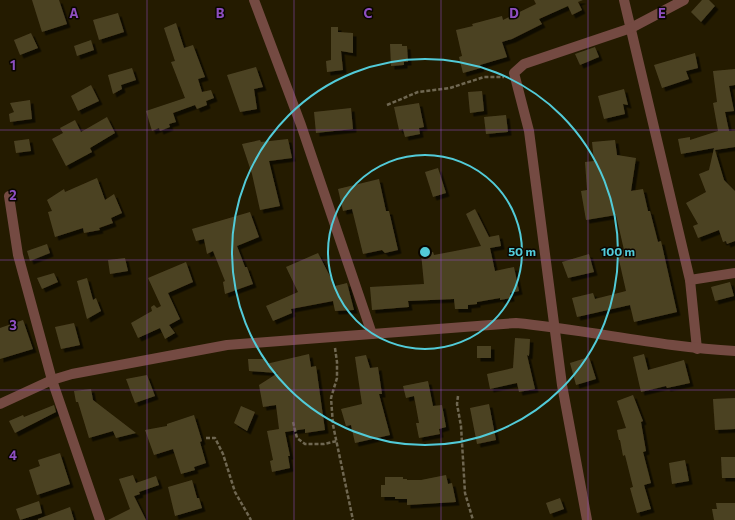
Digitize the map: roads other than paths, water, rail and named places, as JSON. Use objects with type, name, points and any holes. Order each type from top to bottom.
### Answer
[{"type":"street","points":[[254,0],[301,124],[372,334]]},
{"type":"street","points":[[624,0],[690,280],[697,349]]},
{"type":"street","points":[[587,520],[562,385],[530,130],[514,73],[524,64],[631,28],[684,0]]},
{"type":"street","points":[[8,196],[18,255],[52,380],[100,520]]},
{"type":"street","points":[[690,280],[735,273]]},
{"type":"street","points":[[0,404],[52,380],[72,374],[227,345],[516,323],[554,326],[697,349],[735,352]]}]
